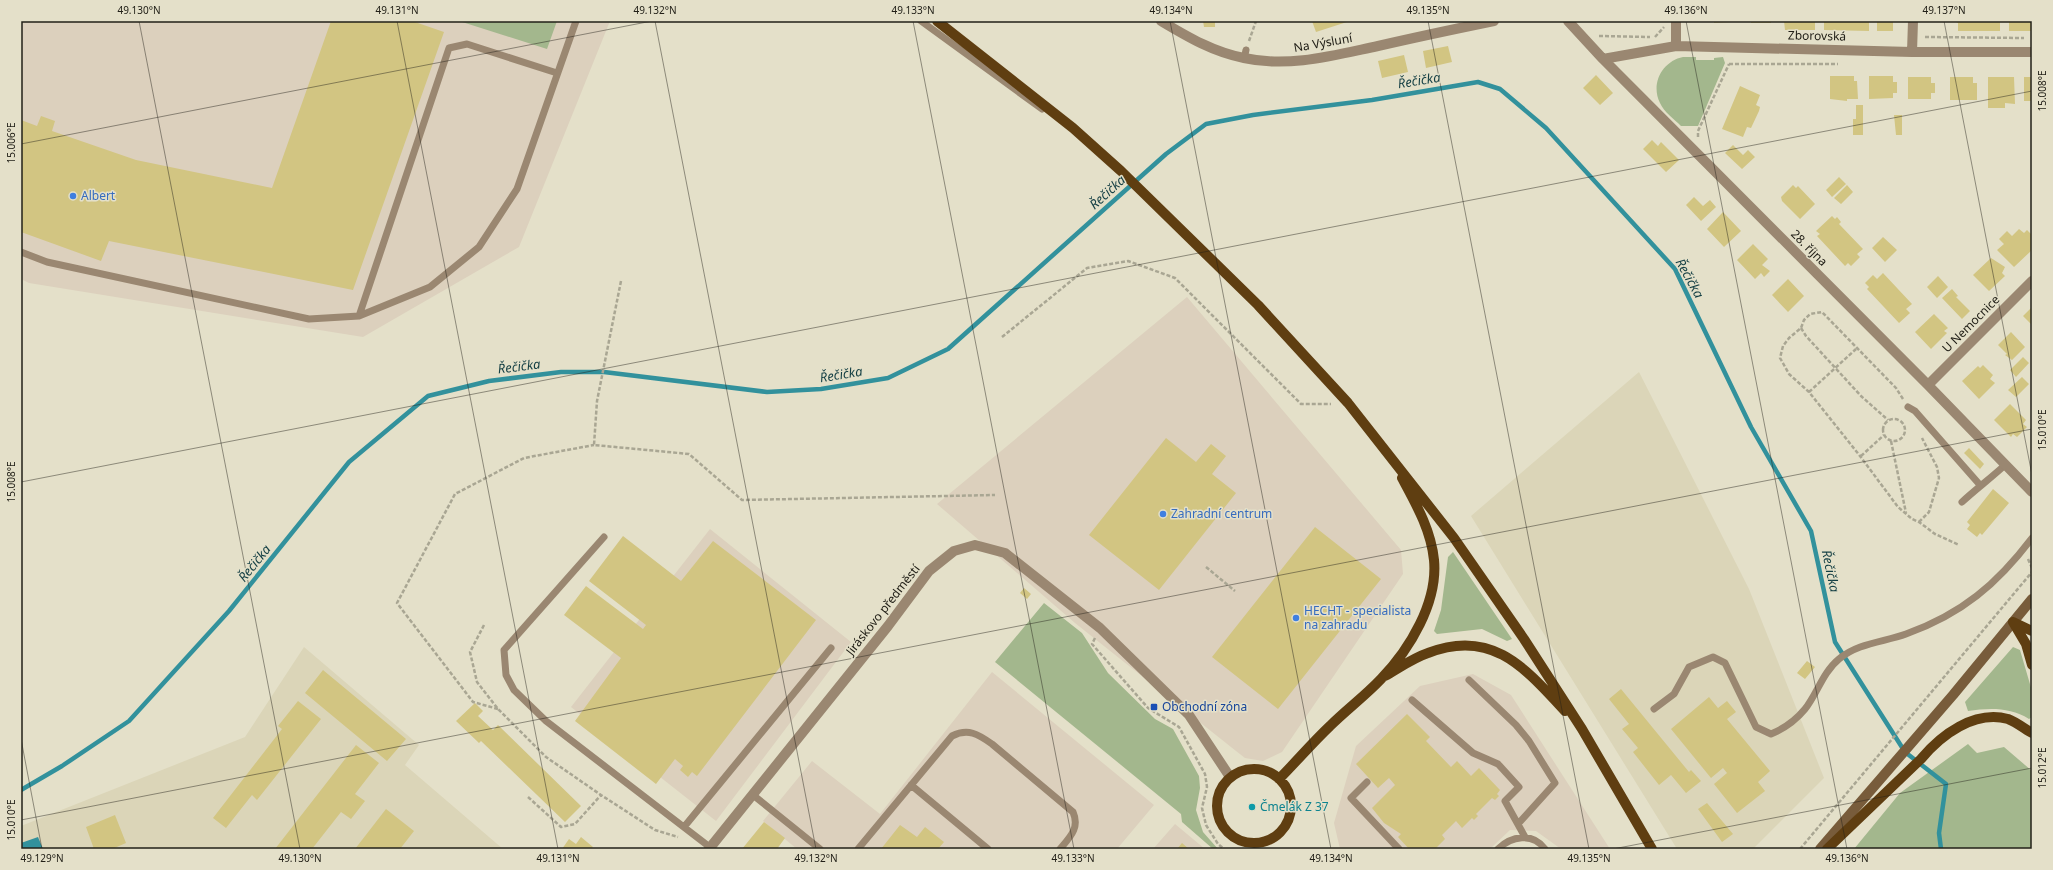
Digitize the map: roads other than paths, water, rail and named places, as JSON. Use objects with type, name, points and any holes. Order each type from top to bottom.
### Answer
[{"type":"main road","points":[[937,21],[1073,128],[1121,171],[1258,305],[1348,403],[1454,538],[1524,639],[1582,729],[1652,849]]},
{"type":"main road","points":[[1279,779],[1330,726],[1382,678],[1416,632],[1429,599],[1434,576],[1431,541],[1424,521],[1386,450]]},
{"type":"main road","points":[[1820,849],[1953,696],[2032,599]]},
{"type":"main road","points":[[2013,622],[2032,631]]},
{"type":"main road","points":[[2013,622],[2026,644],[2032,665]]},
{"type":"main road","points":[[1382,678],[1426,653],[1442,648],[1456,646],[1482,647],[1497,652],[1526,669],[1582,729]]},
{"type":"main road","points":[[1827,849],[1921,759],[1934,743],[1950,731],[1967,723],[1991,718],[2008,720],[2032,733]]},
{"type":"main road","points":[[1252,769],[1264,770],[1279,779],[1289,792],[1291,804],[1290,815],[1286,826],[1272,845],[1245,843],[1234,839],[1225,831],[1219,821],[1216,809],[1217,797],[1222,786],[1230,777],[1241,771],[1252,769]]},
{"type":"street","name":"Na Výsluní","points":[[1162,21],[1200,44],[1245,54],[1297,61],[1494,21]]},
{"type":"street","name":"28. října","points":[[1568,21],[1603,59],[1928,385],[2032,492]]},
{"type":"street","points":[[1676,21],[1676,46]]},
{"type":"street","points":[[1912,52],[1913,21]]},
{"type":"street","name":"Zborovská","points":[[1603,59],[1676,46],[1912,52],[2032,52]]},
{"type":"street","name":"U Nemocnice","points":[[1928,385],[2032,281]]},
{"type":"street","name":"Jiráskovo předměstí","points":[[710,848],[888,626],[930,571],[954,551],[975,545],[1005,553],[1100,628],[1189,715],[1230,777]]},
{"type":"lane","points":[[21,252],[47,262],[247,304],[309,319],[359,316],[430,287],[479,247],[517,190],[576,21]]},
{"type":"lane","points":[[921,21],[1031,102],[1073,128]]},
{"type":"lane","points":[[359,316],[448,48],[467,44],[557,73]]},
{"type":"lane","points":[[1908,408],[1915,411],[1980,485]]},
{"type":"lane","points":[[1962,502],[2005,465]]},
{"type":"lane","points":[[604,536],[504,650],[506,675],[514,690],[546,721],[710,848]]},
{"type":"lane","points":[[1654,709],[1674,694],[1689,667],[1713,657],[1725,663],[1756,728],[1771,734],[1784,728],[1805,709],[1822,680],[1837,660],[1851,651],[1909,633],[1960,609],[1995,581],[2032,538]]},
{"type":"lane","points":[[684,827],[830,648]]},
{"type":"lane","points":[[1469,680],[1516,725],[1529,741],[1555,783],[1518,824]]},
{"type":"lane","points":[[1412,700],[1473,753],[1498,764],[1520,787],[1504,801],[1525,837]]},
{"type":"lane","points":[[858,849],[952,736],[962,732],[979,735],[1072,812],[1076,819],[1074,832],[1060,849]]},
{"type":"lane","points":[[1367,782],[1351,798],[1399,849]]},
{"type":"lane","points":[[911,785],[988,849]]},
{"type":"lane","points":[[753,795],[820,849]]},
{"type":"lane","points":[[1498,849],[1503,844],[1513,839],[1525,837],[1535,839],[1545,849]]},
{"type":"water","points":[[38,837],[43,849],[21,849],[21,843]]},
{"type":"waterway","name":"Řečička","points":[[21,790],[62,766],[129,721],[229,611],[349,462],[428,396],[489,381],[561,372],[604,372],[767,392],[821,389],[888,378],[948,349],[1166,154],[1206,124],[1253,115],[1372,100],[1478,82],[1500,89],[1546,128],[1675,269],[1751,427],[1811,531],[1835,642],[1905,752],[1946,784],[1939,833],[1941,849]]},
{"type":"place","name":"Albert","points":[[73,196]]},
{"type":"place","name":"Zahradní centrum","points":[[1163,514]]},
{"type":"place","name":"HECHT - specialista na zahradu","points":[[1296,618]]},
{"type":"place","name":"Obchodní zóna","points":[[1154,707]]},
{"type":"place","name":"Čmelák Z 37","points":[[1252,807]]}]
